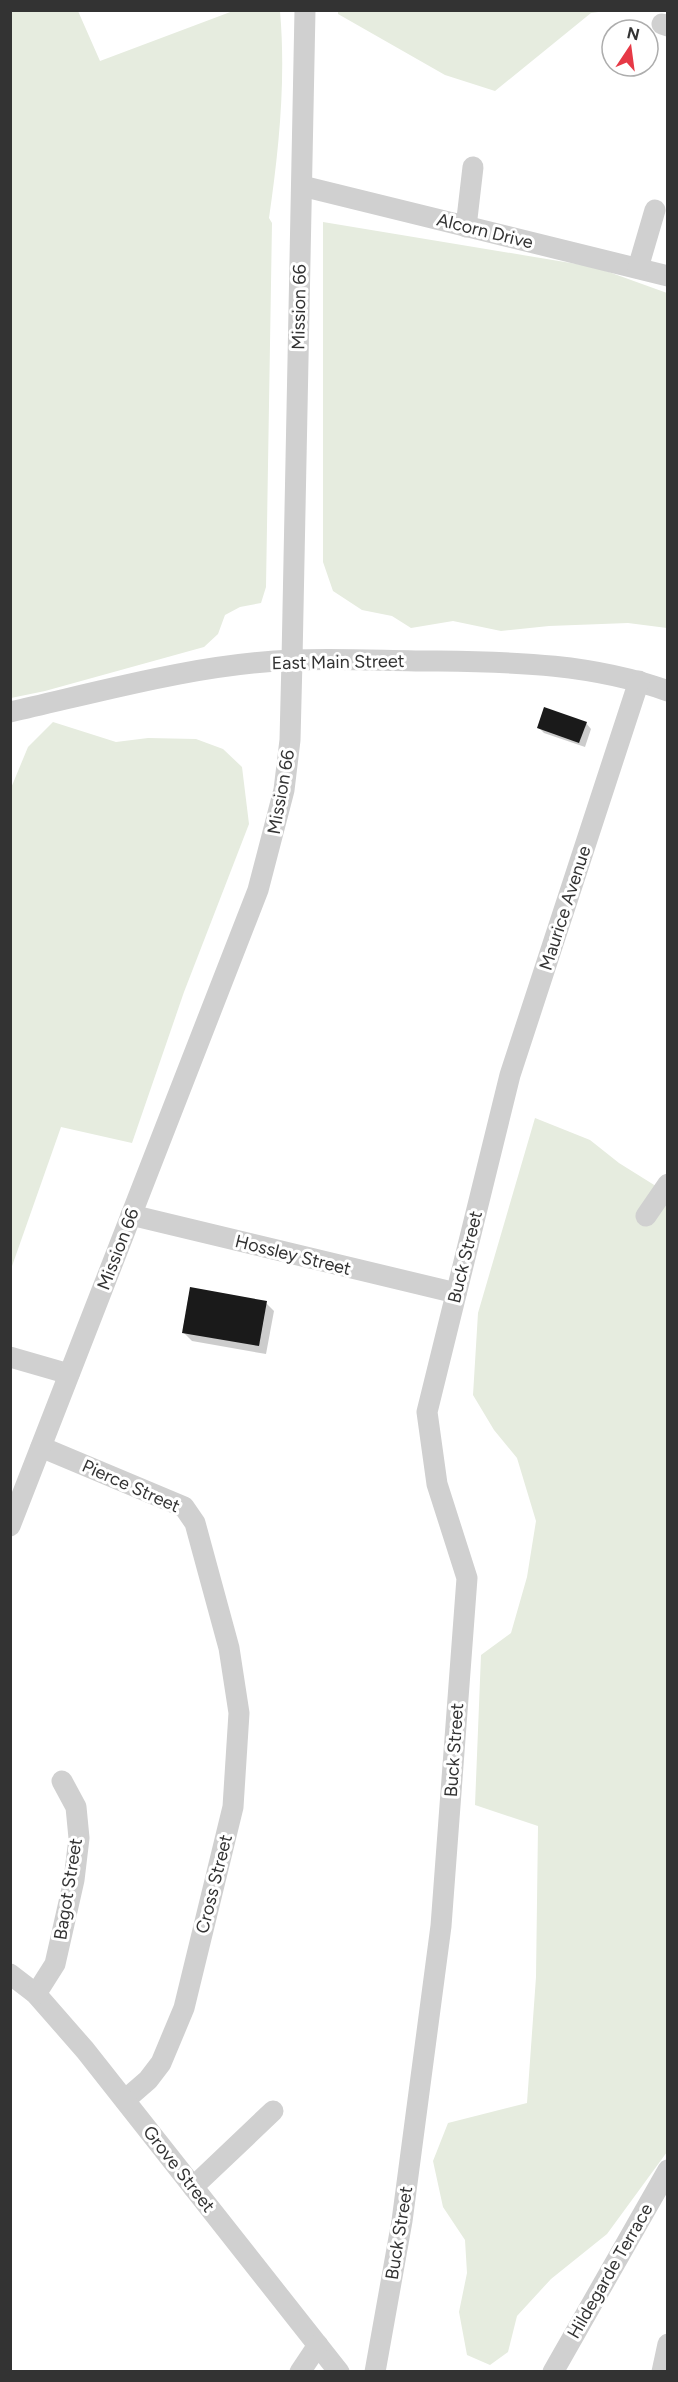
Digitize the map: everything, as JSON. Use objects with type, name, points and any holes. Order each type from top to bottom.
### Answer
[{"type":"street","name":"Mission 66","points":[[10,1526],[268,860],[284,789],[290,740],[305,10]]},
{"type":"street","points":[[466,226],[473,167]]},
{"type":"street","name":"Alcorn Drive","points":[[302,186],[668,276]]},
{"type":"street","points":[[638,268],[655,210]]},
{"type":"street","name":"East Main Street","points":[[10,712],[173,675],[292,660],[507,662],[560,665],[639,681],[668,691]]},
{"type":"street","name":"Maurice Avenue","points":[[494,1137],[510,1075],[639,681]]},
{"type":"street","name":"Buck Street","points":[[375,2372],[402,2221],[444,1892],[467,1578],[437,1484],[427,1412],[494,1137]]},
{"type":"street","points":[[646,1216],[668,1184]]},
{"type":"street","name":"Hossley Street","points":[[131,1215],[456,1293]]},
{"type":"street","points":[[10,1357],[69,1374]]},
{"type":"street","name":"Pierce Street","points":[[41,1447],[184,1507],[195,1523],[230,1648]]},
{"type":"street","name":"Cross Street","points":[[125,2100],[148,2080],[162,2063],[184,2008],[233,1807],[238,1713],[230,1648]]},
{"type":"street","name":"Bagot Street","points":[[36,1994],[55,1964],[74,1880],[79,1838],[76,1807],[62,1781]]},
{"type":"street","name":"Grove Street","points":[[10,1974],[36,1994],[125,2100],[339,2372]]},
{"type":"street","points":[[193,2187],[273,2110]]},
{"type":"street","name":"Hildegarde Terrace","points":[[563,2366],[668,2170]]},
{"type":"street","points":[[662,2372],[668,2344]]},
{"type":"street","points":[[300,2372],[318,2345]]},
{"type":"shaded area","points":[[11,10],[78,11],[100,61],[233,11],[280,11],[282,89],[269,218],[272,223],[266,587],[261,603],[240,607],[225,615],[218,634],[204,647],[45,691],[11,698]]},
{"type":"shaded area","points":[[338,10],[606,11],[591,13],[495,91],[445,75],[338,14]]},
{"type":"shaded area","points":[[323,222],[595,267],[667,293],[667,628],[628,623],[549,626],[501,631],[453,621],[411,628],[392,616],[362,610],[333,591],[323,562]]},
{"type":"shaded area","points":[[53,722],[116,742],[148,738],[196,739],[223,749],[242,767],[249,824],[184,992],[132,1143],[61,1127],[11,1269],[11,788],[28,747]]},
{"type":"shaded area","points":[[535,1118],[590,1140],[619,1163],[667,1193],[667,2152],[607,2234],[551,2279],[517,2316],[508,2352],[490,2365],[467,2355],[459,2312],[467,2273],[465,2240],[443,2207],[433,2161],[448,2123],[527,2103],[536,1977],[538,1826],[475,1805],[481,1655],[511,1633],[527,1577],[536,1521],[517,1458],[494,1430],[473,1395],[478,1313]]},
{"type":"building","points":[[544,707],[587,722],[579,743],[537,728]]},
{"type":"building","points":[[190,1287],[267,1301],[259,1346],[182,1333]]}]
